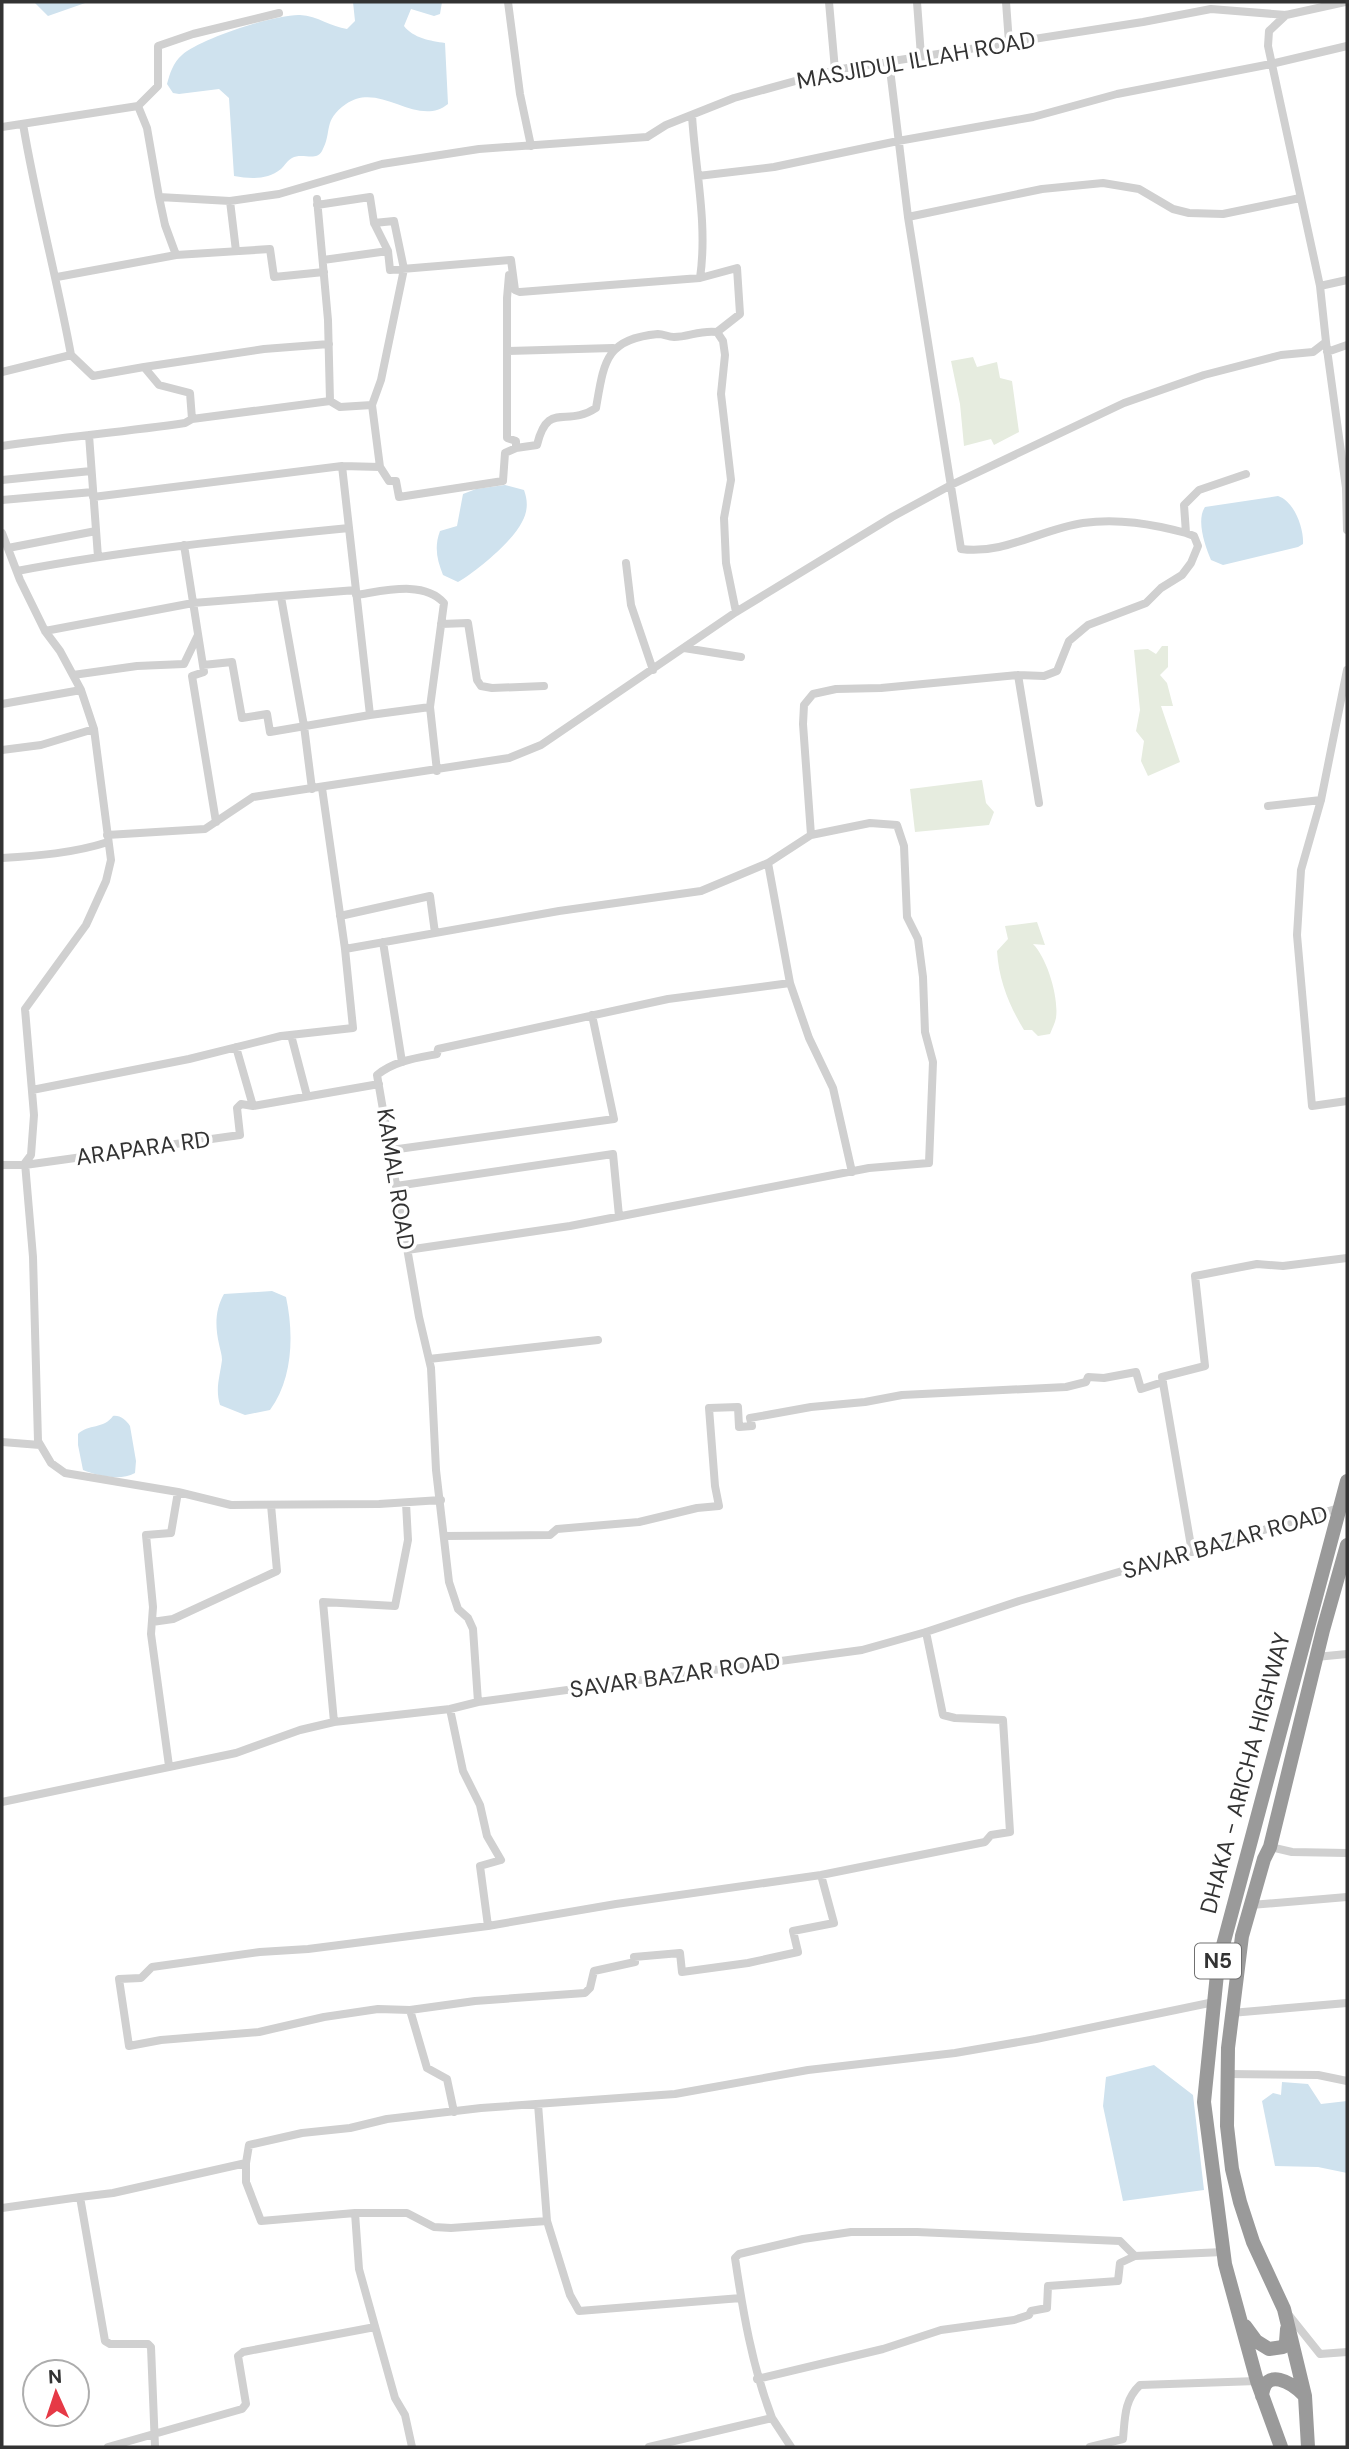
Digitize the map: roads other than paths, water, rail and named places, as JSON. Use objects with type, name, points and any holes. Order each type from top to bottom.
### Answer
[{"type":"highway","name":"DHAKA - ARICHA HIGHWAY","points":[[1280,2447],[1257,2381],[1223,2252],[1204,2102],[1218,1964],[1347,1481]]},
{"type":"highway","name":"DHAKA - ARICHA HIGHWAY","points":[[1309,2446],[1305,2396],[1284,2309],[1253,2242],[1240,2202],[1229,2148],[1227,2074],[1231,2013],[1242,1936],[1264,1859],[1270,1847],[1316,1657],[1347,1545]]},
{"type":"highway","points":[[1240,2320],[1256,2341],[1269,2349],[1283,2347],[1287,2325]]},
{"type":"highway","points":[[1270,2447],[1265,2425],[1263,2388],[1268,2382],[1281,2379],[1295,2386],[1305,2396]]},
{"type":"street","points":[[508,2],[520,93],[531,145]]},
{"type":"street","points":[[829,2],[835,70]]},
{"type":"street","points":[[917,2],[921,56]]},
{"type":"street","points":[[1006,2],[1009,43]]},
{"type":"street","name":"MASJIDUL ILLAH ROAD","points":[[159,197],[230,201],[279,194],[382,164],[479,149],[648,137],[666,125],[734,98],[835,70],[1211,9],[1286,15],[1345,2]]},
{"type":"street","points":[[2,127],[138,106],[158,86],[158,46],[193,34],[279,13]]},
{"type":"street","points":[[1286,15],[1269,32],[1268,46],[1320,286],[1346,488],[1347,530]]},
{"type":"street","points":[[698,176],[774,167],[1033,117],[1116,94],[1271,64],[1347,46]]},
{"type":"street","points":[[811,835],[803,724],[804,705],[813,694],[836,689],[881,688],[1018,675],[1044,676],[1057,671],[1069,641],[1088,625],[1146,603],[1161,587],[1182,575],[1198,547],[1194,536],[1132,522],[1082,523],[1018,540],[993,550],[961,548],[908,217],[889,61]]},
{"type":"street","points":[[138,106],[147,128],[165,225],[176,255]]},
{"type":"street","points":[[692,115],[698,176],[702,262],[700,278]]},
{"type":"street","points":[[23,124],[41,217],[57,277],[71,355],[93,376],[264,349],[329,344]]},
{"type":"street","points":[[908,217],[1042,189],[1103,183],[1139,189],[1174,209],[1189,213],[1223,214],[1300,198]]},
{"type":"street","points":[[330,401],[329,344],[317,202],[370,197],[374,223],[388,251],[390,270],[511,260]]},
{"type":"street","points":[[230,201],[236,251]]},
{"type":"street","points":[[374,223],[394,221],[404,269],[382,380],[372,405],[380,467],[389,481],[396,481],[399,497],[503,481],[505,453],[516,448],[537,445],[541,427],[549,419],[586,415],[596,408],[604,367],[613,348]]},
{"type":"street","points":[[57,277],[176,255],[270,248],[274,277],[324,272]]},
{"type":"street","points":[[323,260],[388,251]]},
{"type":"street","points":[[508,351],[613,348],[628,341],[661,334],[673,337],[702,330],[717,332],[740,314],[737,268],[700,278],[520,292],[515,290],[511,260]]},
{"type":"street","points":[[511,260],[507,298],[507,438],[516,441],[516,448]]},
{"type":"street","points":[[1320,286],[1347,279]]},
{"type":"street","points":[[717,332],[723,341],[725,355],[721,394],[731,480],[724,518],[726,564],[736,612]]},
{"type":"street","points":[[2,858],[39,856],[93,847],[108,839],[205,829],[253,797],[509,758],[541,745],[736,612],[892,517],[951,485],[1124,403],[1204,375],[1281,355],[1313,352],[1326,342]]},
{"type":"street","points":[[1327,352],[1347,345]]},
{"type":"street","points":[[2,372],[71,355]]},
{"type":"street","points":[[144,367],[159,385],[190,393],[192,419]]},
{"type":"street","points":[[2,446],[330,401],[340,407],[372,405]]},
{"type":"street","points":[[89,435],[97,557]]},
{"type":"street","points":[[2,500],[93,495],[341,466],[380,467]]},
{"type":"street","points":[[341,466],[370,715]]},
{"type":"street","points":[[2,480],[92,471]]},
{"type":"street","points":[[1186,533],[1184,505],[1191,497],[1199,490],[1246,474]]},
{"type":"street","points":[[17,571],[184,545],[349,528]]},
{"type":"street","points":[[8,548],[96,531]]},
{"type":"street","points":[[2,533],[45,631],[60,651],[80,690],[93,729],[111,860],[106,881],[86,925],[25,1010],[34,1115],[31,1155],[25,1165],[33,1258],[37,1432],[40,1445],[51,1463],[65,1473],[178,1492],[231,1505],[406,1503],[441,1500]]},
{"type":"street","points":[[184,545],[204,672],[192,677],[216,822]]},
{"type":"street","points":[[626,563],[631,605],[653,670]]},
{"type":"street","points":[[45,631],[193,603],[407,589],[435,593],[444,603],[430,708],[437,771]]},
{"type":"street","points":[[281,597],[304,726],[312,789]]},
{"type":"street","points":[[441,624],[468,623],[477,680],[481,686],[506,689],[544,686]]},
{"type":"street","points":[[73,676],[137,666],[184,664],[198,634]]},
{"type":"street","points":[[684,648],[741,656]]},
{"type":"street","points":[[203,665],[232,662],[242,718],[267,714],[270,732],[430,708]]},
{"type":"street","points":[[1347,670],[1321,800],[1301,870],[1297,935],[1312,1106],[1347,1101]]},
{"type":"street","points":[[1018,675],[1038,803]]},
{"type":"street","points":[[2,704],[80,690]]},
{"type":"street","points":[[2,750],[41,745],[93,729]]},
{"type":"street","points":[[32,1090],[189,1059],[291,1035],[353,1028],[345,949],[322,788]]},
{"type":"street","points":[[1268,806],[1321,800]]},
{"type":"street","points":[[345,949],[559,911],[701,891],[768,863],[811,835],[870,823],[897,825],[904,846],[907,917],[918,939],[923,977],[925,1031],[933,1062],[929,1163],[852,1172],[620,1216],[407,1250]]},
{"type":"street","points":[[768,863],[790,983],[809,1038],[833,1088],[852,1172]]},
{"type":"street","points":[[340,916],[430,896],[435,933]]},
{"type":"street","points":[[383,942],[402,1062]]},
{"type":"street","name":"KAMAL ROAD","points":[[478,1702],[473,1629],[468,1618],[458,1609],[449,1582],[436,1469],[429,1359],[377,1075],[402,1062],[437,1054],[438,1049],[668,999],[790,983]]},
{"type":"street","points":[[391,1150],[614,1119],[592,1015]]},
{"type":"street","points":[[291,1035],[307,1096]]},
{"type":"street","points":[[236,1047],[253,1105],[379,1084]]},
{"type":"street","name":"ARAPARA RD","points":[[2,1166],[240,1135],[237,1108],[241,1104],[253,1105]]},
{"type":"street","points":[[396,1186],[612,1154],[620,1216]]},
{"type":"street","points":[[1192,1552],[1162,1377],[1205,1366],[1195,1276],[1257,1264],[1283,1266],[1347,1258]]},
{"type":"street","points":[[429,1359],[598,1340]]},
{"type":"street","points":[[444,1536],[550,1535],[557,1529],[639,1522],[697,1508],[719,1506],[709,1408],[738,1407],[739,1427],[752,1426],[750,1418],[768,1413],[902,1395],[1066,1387],[1086,1382],[1088,1377],[1104,1378],[1136,1372],[1141,1389],[1163,1382]]},
{"type":"street","points":[[2,1442],[40,1445]]},
{"type":"street","points":[[169,1766],[151,1634],[153,1607],[146,1535],[171,1533],[178,1492]]},
{"type":"street","points":[[334,1722],[323,1602],[395,1606],[408,1540],[406,1503]]},
{"type":"street","points":[[152,1622],[173,1619],[277,1571],[271,1505]]},
{"type":"street","name":"SAVAR BAZAR ROAD","points":[[2,1802],[236,1753],[300,1730],[334,1722],[450,1709],[478,1702],[862,1650],[1019,1601],[1339,1508]]},
{"type":"street","points":[[821,1875],[834,1923],[793,1931],[798,1952],[748,1963],[682,1972],[680,1953],[634,1957],[635,1962],[594,1971],[590,1988],[585,1993],[475,2001],[410,2010],[378,2009],[324,2017],[259,2032],[161,2040],[129,2046],[119,1979],[141,1978],[152,1967],[488,1926],[821,1875],[985,1842],[991,1835],[1010,1832],[1003,1720],[943,1715],[926,1632]]},
{"type":"street","points":[[1316,1657],[1347,1654]]},
{"type":"street","points":[[450,1709],[463,1771],[480,1805],[487,1836],[500,1860],[480,1866],[488,1926]]},
{"type":"street","points":[[1270,1847],[1292,1852],[1347,1853]]},
{"type":"street","points":[[1251,1905],[1347,1896]]},
{"type":"street","points":[[547,2221],[451,2228],[434,2227],[407,2213],[355,2213],[261,2221],[246,2182],[249,2145],[268,2139],[350,2128],[387,2119],[676,2094],[808,2070],[955,2053],[1214,2002]]},
{"type":"street","points":[[1231,2013],[1347,2003]]},
{"type":"street","points":[[410,2010],[427,2068],[447,2079],[454,2112]]},
{"type":"street","points":[[1227,2074],[1318,2075],[1347,2081]]},
{"type":"street","points":[[538,2104],[547,2221],[570,2295],[579,2311],[741,2298]]},
{"type":"street","points":[[2,2208],[113,2193],[246,2163]]},
{"type":"street","points":[[80,2197],[105,2341],[110,2344],[148,2344],[151,2347],[155,2447]]},
{"type":"street","points":[[355,2213],[359,2269],[395,2398],[405,2415],[412,2447]]},
{"type":"street","points":[[791,2447],[772,2418],[757,2379],[735,2258],[739,2254],[803,2239],[851,2232],[918,2232],[1120,2241],[1135,2256]]},
{"type":"street","points":[[757,2379],[883,2349],[941,2330],[1014,2320],[1029,2315],[1031,2311],[1047,2308],[1048,2287],[1118,2281],[1120,2263],[1135,2256],[1223,2252]]},
{"type":"street","points":[[1284,2309],[1320,2354],[1347,2352]]},
{"type":"street","points":[[108,2447],[244,2407],[246,2404],[238,2356],[243,2352],[375,2327]]},
{"type":"street","points":[[1123,2439],[1126,2405],[1131,2393],[1140,2385],[1257,2381]]},
{"type":"street","points":[[649,2447],[772,2418]]},
{"type":"street","points":[[1090,2447],[1123,2439]]},
{"type":"street","points":[[1123,2439],[1133,2447]]},
{"type":"water","points":[[34,2],[88,2],[48,16]]},
{"type":"water","points":[[353,2],[442,2],[440,14],[434,16],[411,9],[404,26],[417,36],[445,43],[448,104],[436,110],[424,111],[372,97],[359,98],[346,104],[334,116],[322,151],[316,156],[296,156],[276,173],[264,177],[234,176],[229,98],[219,89],[173,93],[167,84],[176,61],[205,42],[238,29],[288,16],[307,16],[347,29],[355,21]]},
{"type":"water","points":[[505,485],[524,490],[526,510],[517,530],[493,555],[458,582],[443,575],[437,553],[438,537],[440,531],[457,526],[463,494],[476,489]]},
{"type":"water","points":[[1278,496],[1289,503],[1297,516],[1303,544],[1223,565],[1211,560],[1201,526],[1205,507]]},
{"type":"water","points":[[272,1291],[286,1297],[289,1311],[291,1341],[287,1370],[278,1398],[270,1410],[245,1415],[220,1405],[218,1388],[222,1360],[217,1312],[224,1294]]},
{"type":"water","points":[[113,1416],[123,1418],[130,1426],[136,1461],[135,1473],[116,1477],[83,1470],[78,1434],[105,1423]]},
{"type":"water","points":[[1154,2065],[1193,2095],[1204,2190],[1123,2201],[1103,2106],[1106,2077]]},
{"type":"water","points":[[1282,2082],[1308,2084],[1321,2104],[1347,2101],[1347,2173],[1318,2167],[1275,2166],[1262,2101],[1273,2093],[1281,2095]]}]
